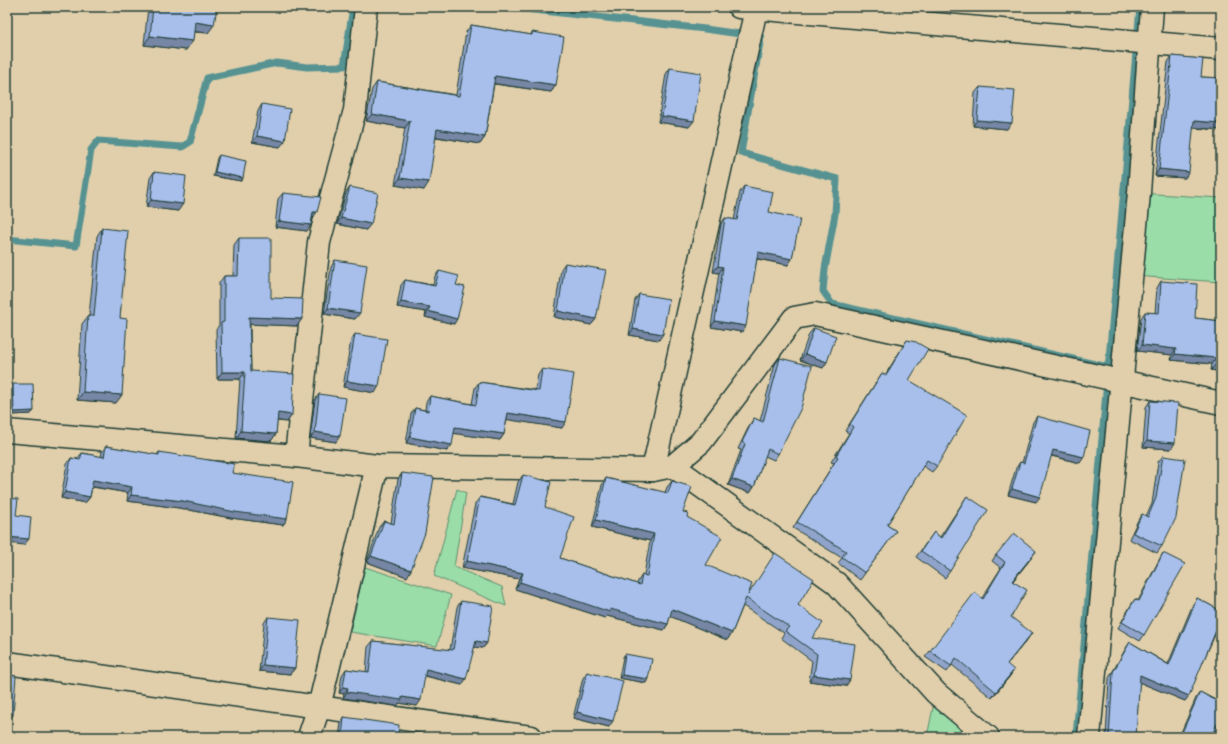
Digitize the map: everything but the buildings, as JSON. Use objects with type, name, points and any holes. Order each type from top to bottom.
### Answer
[{"type":"street","points":[[296,456],[319,242],[355,110],[366,7]]},
{"type":"street","points":[[1088,737],[1139,193],[1152,7]]},
{"type":"street","points":[[663,468],[747,8],[1221,49]]},
{"type":"street","points":[[663,468],[701,442],[794,318],[815,314],[1221,403]]},
{"type":"street","points":[[7,430],[296,456],[377,466],[663,468],[836,583],[936,693],[988,737]]},
{"type":"street","points":[[309,737],[320,706],[377,466]]},
{"type":"street","points":[[7,663],[532,737]]},
{"type":"green space","points":[[1139,193],[1221,198],[1221,282],[1134,276]]},
{"type":"green space","points":[[457,489],[466,493],[454,567],[502,587],[506,606],[434,576]]},
{"type":"green space","points":[[365,567],[451,595],[437,646],[350,632]]},
{"type":"green space","points":[[936,693],[985,737],[927,737]]},
{"type":"waterway","points":[[7,239],[76,246],[91,150],[98,141],[182,147],[190,142],[207,78],[277,63],[307,67],[344,66],[353,7]]},
{"type":"waterway","points":[[507,7],[747,35]]},
{"type":"waterway","points":[[1108,370],[1140,7]]},
{"type":"waterway","points":[[757,37],[761,37],[741,153],[837,179],[835,214],[825,269],[823,291],[832,304],[1108,367]]},
{"type":"waterway","points":[[1076,737],[1107,381]]}]
